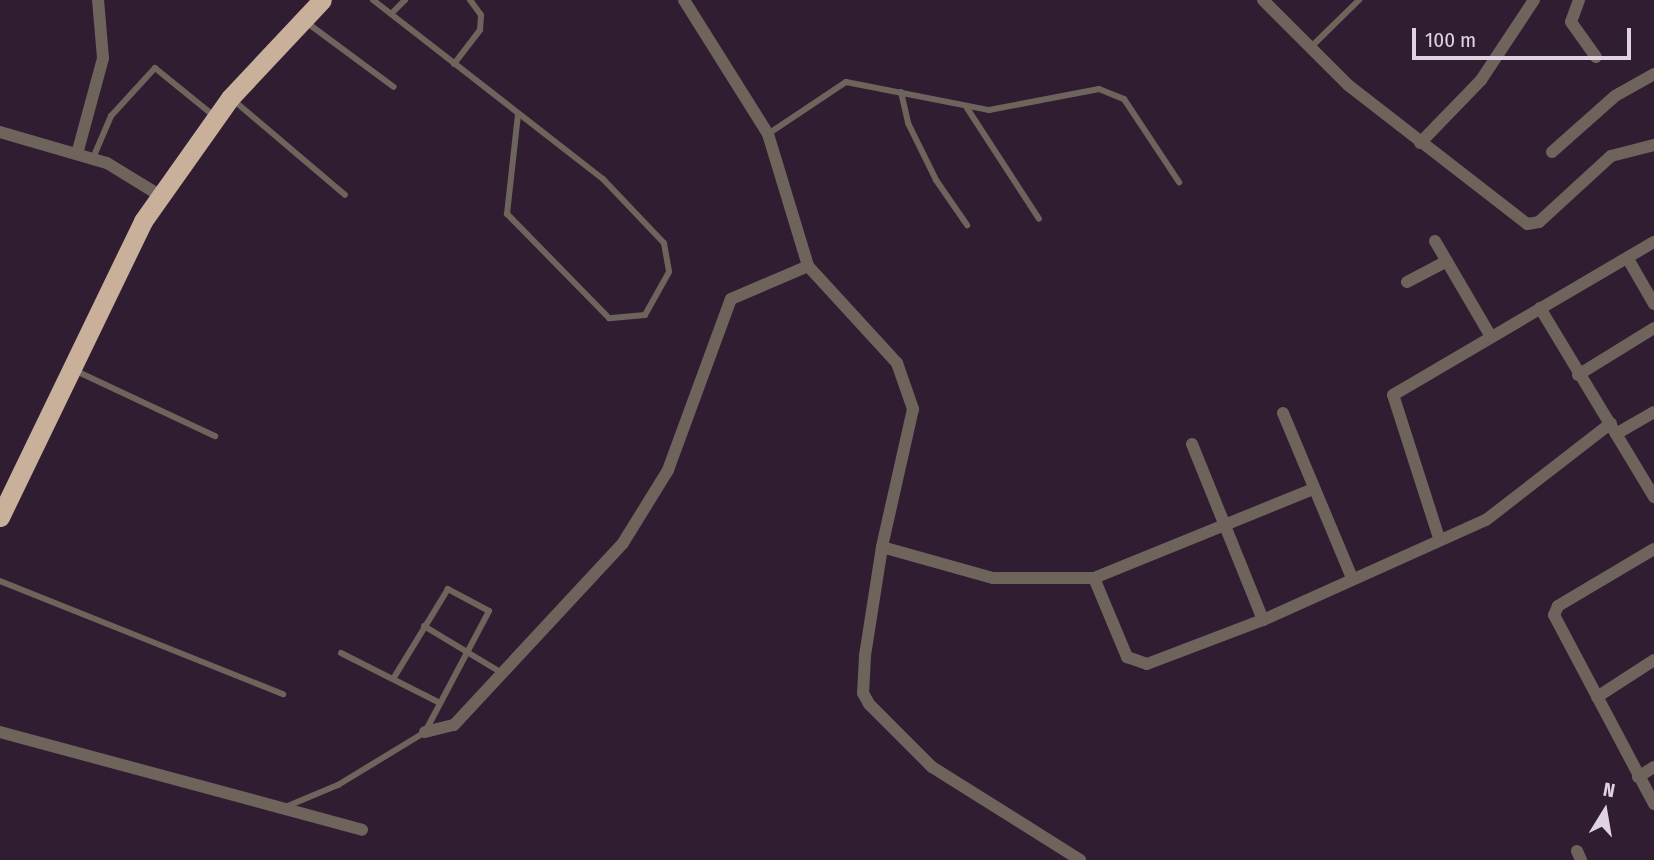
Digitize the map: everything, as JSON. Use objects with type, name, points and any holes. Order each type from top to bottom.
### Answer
[{"type":"highway","points":[[0,517],[159,195],[230,98],[322,0]]},
{"type":"street","points":[[77,153],[103,58],[98,0]]},
{"type":"street","points":[[684,0],[768,134],[808,266],[897,363],[913,409],[882,547],[865,656],[863,693],[869,704],[932,766],[1080,860]]},
{"type":"street","points":[[1263,0],[1310,48],[1420,143],[1532,225],[1611,156],[1654,145]]},
{"type":"street","points":[[1420,143],[1481,80],[1534,0]]},
{"type":"street","points":[[1579,0],[1571,22],[1596,57]]},
{"type":"street","points":[[1552,152],[1615,96],[1654,74]]},
{"type":"street","points":[[0,132],[93,158],[159,195]]},
{"type":"street","points":[[1436,241],[1491,337]]},
{"type":"street","points":[[1439,538],[1393,394],[1654,242]]},
{"type":"street","points":[[1628,258],[1654,304]]},
{"type":"street","points":[[1407,282],[1447,261]]},
{"type":"street","points":[[425,732],[454,725],[623,543],[668,470],[731,299],[808,266]]},
{"type":"street","points":[[1541,308],[1578,374],[1653,492]]},
{"type":"street","points":[[1578,374],[1654,328]]},
{"type":"street","points":[[1094,578],[1135,664],[1263,620],[1439,538],[1486,520],[1614,429],[1654,412]]},
{"type":"street","points":[[1283,413],[1352,578]]},
{"type":"street","points":[[1192,444],[1263,620]]},
{"type":"street","points":[[882,547],[993,578],[1094,578],[1313,489]]},
{"type":"street","points":[[1654,548],[1558,606],[1554,615],[1654,804]]},
{"type":"street","points":[[1597,697],[1654,660]]},
{"type":"street","points":[[0,732],[362,830]]},
{"type":"street","points":[[1638,777],[1654,767]]},
{"type":"lane","points":[[373,0],[603,179],[664,243],[669,272],[645,315],[610,318],[507,214],[518,114]]},
{"type":"lane","points":[[391,14],[405,0]]},
{"type":"lane","points":[[454,64],[480,30],[481,15],[470,0]]},
{"type":"lane","points":[[1310,48],[1359,0]]},
{"type":"lane","points":[[302,19],[394,87]]},
{"type":"lane","points":[[93,158],[111,116],[155,68],[216,117]]},
{"type":"lane","points":[[768,134],[838,84],[859,82],[967,108],[989,110],[1086,88],[1108,90],[1124,99],[1178,182]]},
{"type":"lane","points":[[901,92],[930,169],[967,225]]},
{"type":"lane","points":[[230,98],[345,195]]},
{"type":"lane","points":[[967,108],[1039,219]]},
{"type":"lane","points":[[71,369],[215,436]]},
{"type":"lane","points":[[0,581],[283,694]]},
{"type":"lane","points":[[282,808],[338,785],[425,732],[489,611],[460,591],[448,589],[393,679]]},
{"type":"lane","points":[[425,626],[469,649],[502,673]]},
{"type":"lane","points":[[341,653],[440,703]]}]
